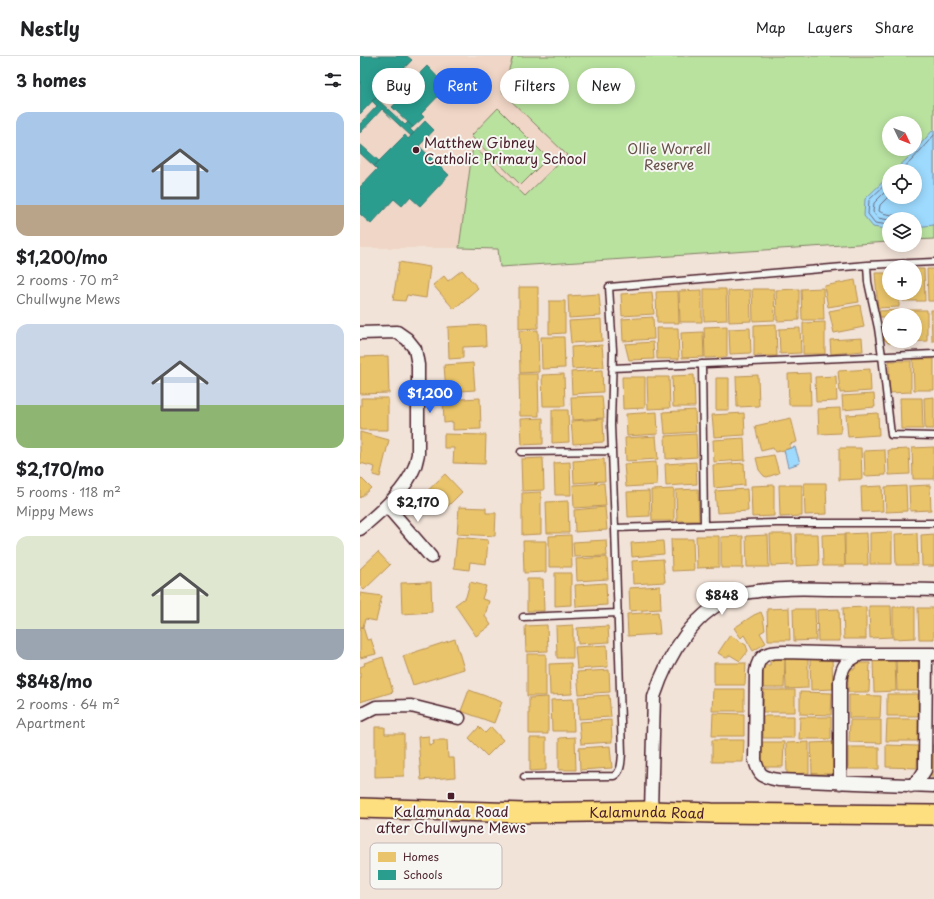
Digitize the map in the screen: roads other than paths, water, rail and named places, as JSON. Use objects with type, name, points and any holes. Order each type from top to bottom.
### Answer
[{"type":"main road","name":"Kalamunda Road","points":[[360,808],[524,814],[651,811],[934,815]]},
{"type":"street","points":[[360,333],[398,332],[407,339],[415,349],[418,365],[418,454],[414,467],[408,480],[387,506],[360,529]]},
{"type":"street","points":[[387,506],[431,557]]},
{"type":"street","points":[[651,811],[654,697],[666,666],[692,626],[704,614],[722,602],[741,594],[762,591],[791,588],[934,590]]},
{"type":"street","points":[[911,786],[920,778],[925,770],[930,654],[774,652],[760,658],[756,672],[755,760],[761,775],[779,780],[911,786],[934,786]]},
{"type":"street","points":[[840,783],[841,672],[844,666],[851,659],[864,654]]},
{"type":"street","points":[[360,715],[376,707],[411,706],[459,718]]},
{"type":"lane","points":[[524,777],[614,776],[618,773],[620,767],[622,754],[611,425],[613,350],[609,287],[867,265],[934,262]]},
{"type":"lane","points":[[867,265],[868,282],[878,328],[882,356],[891,435],[934,436]]},
{"type":"lane","points":[[612,368],[934,354]]},
{"type":"lane","points":[[702,364],[704,525]]},
{"type":"lane","points":[[521,452],[612,451]]},
{"type":"lane","points":[[615,528],[776,523],[934,523]]},
{"type":"lane","points":[[523,617],[618,613]]},
{"type":"water","points":[[934,129],[934,225],[922,226],[922,212],[882,212],[882,228],[873,227],[864,216],[865,199],[882,183],[882,204],[922,204],[922,164],[902,164],[910,156],[922,156],[922,142]]},
{"type":"water","points":[[795,447],[800,463],[788,467],[784,450]]},
{"type":"place","name":"Matthew Gibney Catholic Primary School","points":[[416,150]]},
{"type":"place","name":"Kalamunda Road after Chullwyne Mews","points":[[451,796]]},
{"type":"park label","name":"Ollie Worrell Reserve","points":[[669,156]]}]
